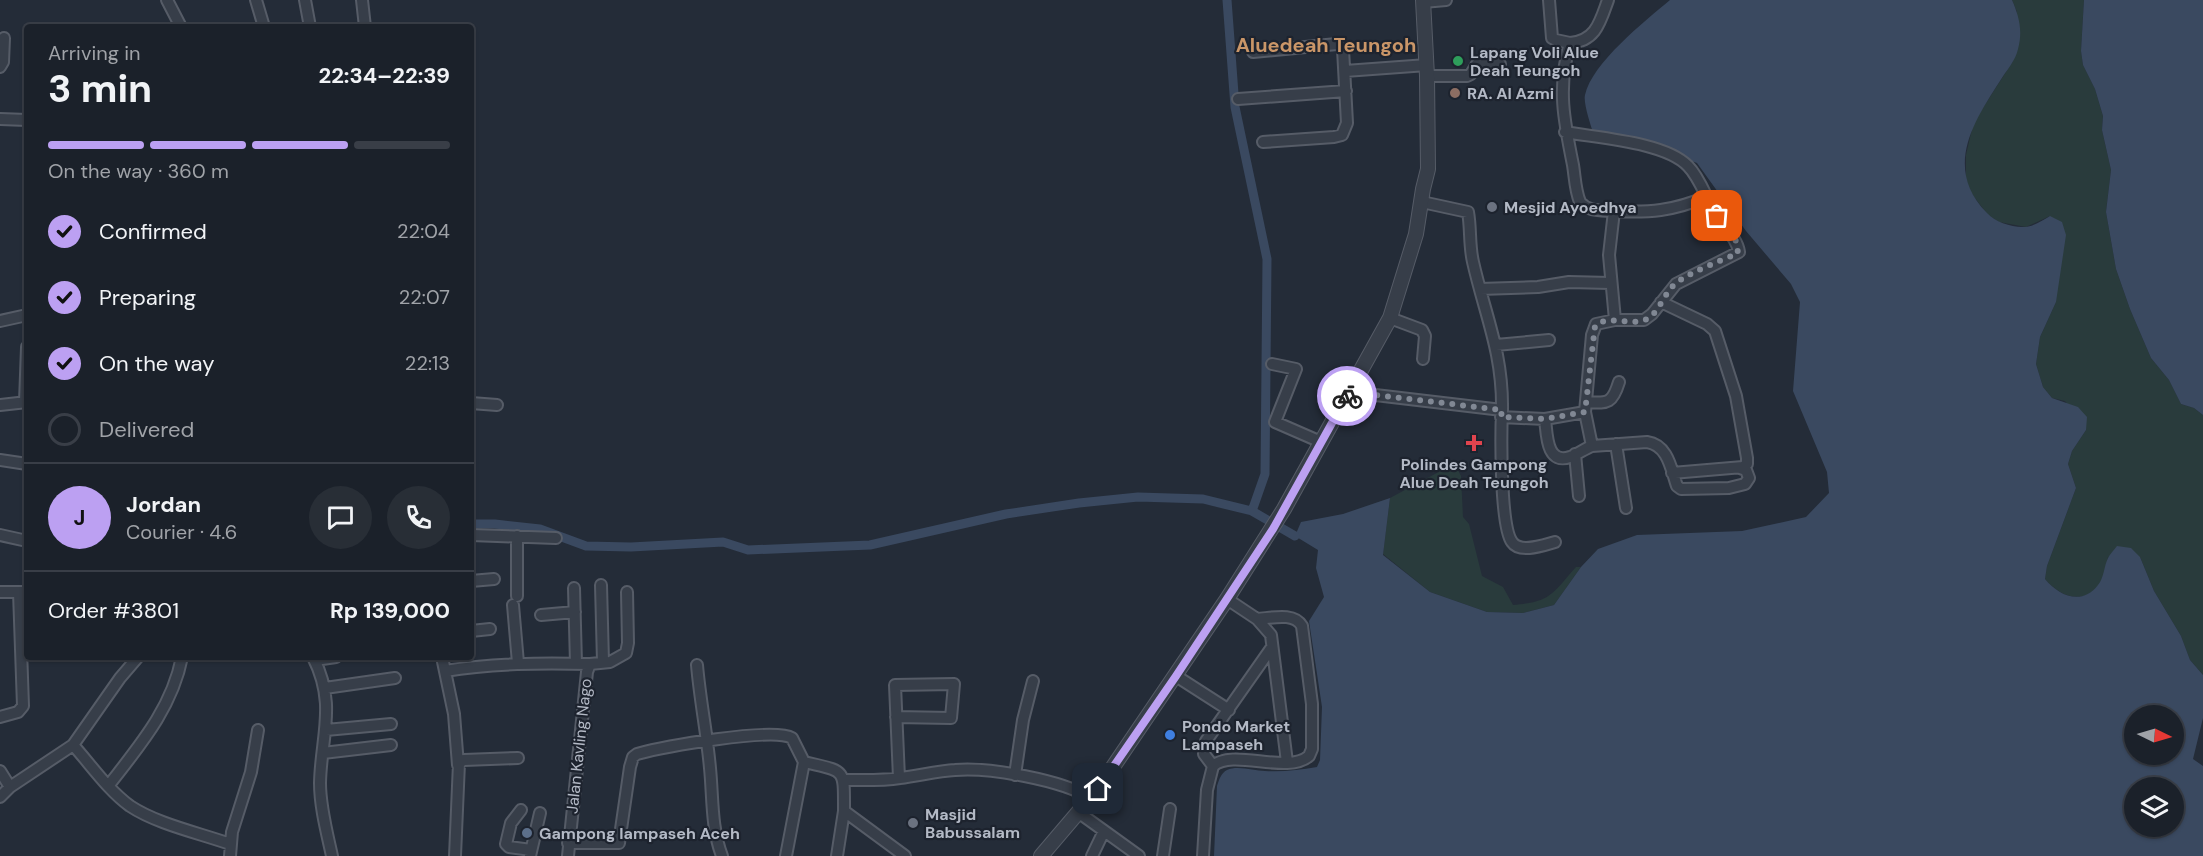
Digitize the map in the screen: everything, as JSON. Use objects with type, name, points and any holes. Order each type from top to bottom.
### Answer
[{"type":"street","points":[[167,0],[179,24]]},
{"type":"street","points":[[256,0],[263,24]]},
{"type":"street","points":[[305,0],[309,24]]},
{"type":"street","points":[[362,0],[365,24]]},
{"type":"street","points":[[1041,856],[1091,798],[1176,676],[1273,529],[1390,318],[1416,234],[1428,169],[1427,70],[1423,1],[1446,0]]},
{"type":"street","points":[[1549,0],[1552,38],[1570,43],[1586,40],[1596,32],[1608,0]]},
{"type":"street","points":[[0,67],[3,62],[4,38]]},
{"type":"street","points":[[1570,43],[1562,76],[1565,132],[1580,202],[1583,206],[1591,209],[1646,212],[1670,210],[1706,197]]},
{"type":"street","points":[[1253,52],[1341,44],[1343,48],[1347,123],[1342,135],[1263,142]]},
{"type":"street","points":[[1345,70],[1427,70],[1467,76],[1477,64],[1500,64]]},
{"type":"street","points":[[1238,99],[1346,91]]},
{"type":"street","points":[[0,119],[24,120]]},
{"type":"street","points":[[1565,132],[1645,145],[1672,155],[1690,167],[1717,216],[1736,241],[1738,253],[1676,284],[1644,320],[1600,322],[1594,328],[1585,407],[1592,446]]},
{"type":"street","points":[[1422,202],[1468,212],[1472,259],[1496,345],[1501,374],[1502,479],[1508,534],[1513,544],[1520,548],[1555,542]]},
{"type":"street","points":[[1614,211],[1609,255],[1615,320]]},
{"type":"street","points":[[1480,289],[1538,287],[1569,282],[1610,283]]},
{"type":"street","points":[[1661,303],[1707,324],[1715,331],[1736,396],[1747,458],[1747,464],[1740,468],[1672,473]]},
{"type":"street","points":[[0,321],[24,316]]},
{"type":"street","points":[[1390,318],[1422,330],[1425,336],[1423,359]]},
{"type":"street","points":[[1496,345],[1549,340]]},
{"type":"street","points":[[1272,364],[1296,369],[1275,422],[1321,442]]},
{"type":"street","points":[[1350,392],[1545,419],[1607,402],[1615,394],[1618,382]]},
{"type":"street","points":[[0,405],[24,402]]},
{"type":"street","points":[[474,403],[497,405]]},
{"type":"street","points":[[1545,419],[1549,450],[1552,455],[1564,458],[1592,446],[1647,442],[1656,444],[1663,450],[1677,486],[1681,489],[1729,488],[1745,484],[1749,478],[1746,471],[1740,468]]},
{"type":"street","points":[[1616,444],[1626,508]]},
{"type":"street","points":[[1575,454],[1579,496]]},
{"type":"street","points":[[0,460],[24,464]]},
{"type":"street","points":[[0,535],[24,540]]},
{"type":"street","points":[[474,535],[556,538]]},
{"type":"street","points":[[517,536],[515,601],[518,663]]},
{"type":"street","points":[[474,581],[494,579]]},
{"type":"street","points":[[601,585],[603,662]]},
{"type":"street","points":[[574,588],[576,664]]},
{"type":"street","points":[[0,592],[23,592],[23,706],[18,712],[0,717]]},
{"type":"street","name":"Jalan Kavling Nago","points":[[568,856],[587,672],[590,664],[623,656],[627,649],[627,592]]},
{"type":"street","points":[[1227,599],[1257,619],[1271,635],[1287,762]]},
{"type":"street","points":[[541,615],[575,612]]},
{"type":"street","points":[[1213,766],[1227,760],[1266,763],[1305,759],[1312,749],[1312,704],[1301,623],[1296,619],[1257,619]]},
{"type":"street","points":[[474,631],[490,629]]},
{"type":"street","points":[[1213,766],[1204,754],[1205,744],[1272,647]]},
{"type":"street","points":[[0,797],[10,787],[73,745],[135,660]]},
{"type":"street","points":[[109,785],[140,745],[168,700],[177,680],[181,660]]},
{"type":"street","points":[[314,660],[325,688],[327,706],[321,793],[332,856]]},
{"type":"street","points":[[443,660],[454,714],[458,765],[455,856]]},
{"type":"street","points":[[445,671],[480,665],[518,663],[590,664]]},
{"type":"street","points":[[697,665],[711,770],[713,825],[722,856]]},
{"type":"street","points":[[1176,676],[1229,710]]},
{"type":"street","points":[[325,688],[395,678]]},
{"type":"street","points":[[1015,775],[1023,720],[1032,681]]},
{"type":"street","points":[[897,717],[951,717],[954,684],[895,685],[899,778]]},
{"type":"street","points":[[326,730],[391,724]]},
{"type":"street","points":[[230,856],[230,844],[251,772],[258,730]]},
{"type":"street","points":[[568,843],[619,843],[630,767],[635,755],[743,737],[786,735],[794,741],[804,762],[786,856]]},
{"type":"street","points":[[73,745],[131,807],[230,844]]},
{"type":"street","points":[[323,753],[391,746]]},
{"type":"street","points":[[458,765],[464,760],[518,758]]},
{"type":"street","points":[[804,762],[837,771],[844,780],[844,811],[837,856]]},
{"type":"street","points":[[1203,856],[1207,790],[1213,766]]},
{"type":"street","points":[[844,780],[899,778],[963,769],[1015,775],[1062,785],[1091,798]]},
{"type":"street","points":[[0,771],[10,787]]},
{"type":"street","points":[[1163,856],[1170,809]]},
{"type":"street","points":[[521,810],[511,824],[506,844],[530,853],[540,813]]},
{"type":"street","points":[[844,811],[905,856]]},
{"type":"street","points":[[1078,812],[1138,856]]},
{"type":"street","points":[[1092,856],[1104,831]]},
{"type":"shaded area","points":[[2012,0],[2084,0],[2081,51],[2083,65],[2095,89],[2103,116],[2102,130],[2111,170],[2106,212],[2116,269],[2151,358],[2169,380],[2181,404],[2194,408],[2203,415],[2203,675],[2190,660],[2181,636],[2154,591],[2140,557],[2108,557],[2099,585],[2093,591],[2079,597],[2064,594],[2045,579],[2047,566],[2076,488],[2068,464],[2072,451],[2086,430],[2065,401],[2052,398],[2043,387],[2036,364],[2040,337],[2056,302],[2050,216],[2026,227],[1999,222],[1988,215],[1971,193],[1966,182],[1966,155],[1972,129],[1977,117],[2013,61],[2017,12]]},
{"type":"shaded area","points":[[1456,466],[1461,476],[1463,517],[1469,524],[1482,576],[1503,587],[1513,605],[1543,599],[1556,590],[1576,567],[1581,567],[1554,605],[1523,613],[1487,612],[1430,592],[1383,554],[1390,498],[1448,467]]},
{"type":"water","points":[[1670,0],[2012,0],[2020,30],[2017,53],[1972,130],[1965,163],[1967,180],[1974,196],[1990,216],[2005,224],[2028,227],[2050,216],[2062,222],[2066,235],[2056,302],[2040,337],[2036,364],[2043,387],[2052,398],[2078,407],[2087,417],[2086,430],[2072,451],[2068,464],[2076,488],[2047,566],[2045,579],[2064,594],[2078,597],[2092,591],[2100,582],[2108,558],[2117,546],[2131,548],[2140,557],[2154,591],[2181,636],[2190,660],[2203,675],[2203,718],[2193,759],[2203,766],[2203,856],[1214,856],[1217,786],[1225,771],[1236,768],[1261,771],[1297,770],[1317,767],[1320,760],[1322,707],[1309,621],[1324,597],[1316,568],[1318,550],[1295,536],[1301,522],[1343,514],[1390,498],[1383,555],[1430,592],[1487,612],[1523,613],[1554,605],[1581,567],[1598,549],[1637,535],[1742,531],[1806,517],[1829,493],[1827,472],[1793,391],[1800,302],[1791,284],[1746,231],[1697,163],[1642,143],[1594,136],[1585,95],[1608,56]]},
{"type":"water","points":[[2084,0],[2203,0],[2203,415],[2194,408],[2181,404],[2169,380],[2151,358],[2116,269],[2106,212],[2111,170],[2102,130],[2103,116],[2095,89],[2083,65],[2081,51]]},
{"type":"waterway","points":[[1227,0],[1235,107],[1267,259],[1265,474],[1252,511],[1295,536]]},
{"type":"waterway","points":[[474,524],[540,529],[586,546],[631,547],[723,542],[748,550],[870,545],[1006,514],[1138,497],[1203,499],[1252,511]]},
{"type":"way so far","points":[[1347,396],[1350,392],[1502,410],[1501,417],[1545,419],[1585,412],[1592,335],[1596,324],[1648,318],[1676,284],[1738,253],[1736,241],[1717,216]]},
{"type":"place","name":"Lapang Voli Alue Deah Teungoh","points":[[1458,61]]},
{"type":"place","name":"RA. Al Azmi","points":[[1455,93]]},
{"type":"place","name":"Mesjid Ayoedhya","points":[[1492,207]]},
{"type":"place","name":"Polindes Gampong Alue Deah Teungoh","points":[[1474,443]]},
{"type":"place","name":"Pondo Market Lampaseh","points":[[1170,735]]},
{"type":"place","name":"Masjid Babussalam","points":[[913,823]]},
{"type":"place","name":"Gampong lampaseh Aceh","points":[[527,833]]},
{"type":"district","name":"Aluedeah Teungoh","points":[[1326,45]]},
{"type":"route","points":[[1098,789],[1273,529],[1347,396]]}]
